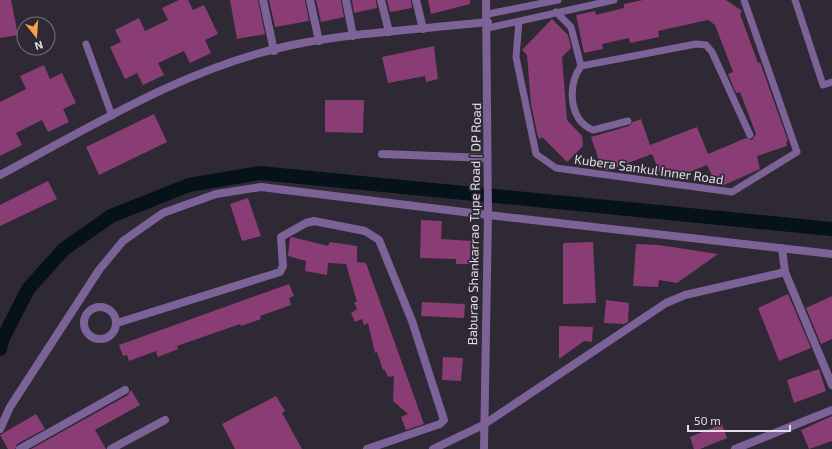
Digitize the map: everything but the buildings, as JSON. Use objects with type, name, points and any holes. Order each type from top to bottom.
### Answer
[{"type":"street","points":[[263,0],[274,51]]},
{"type":"street","points":[[310,0],[318,41]]},
{"type":"street","points":[[346,0],[353,36]]},
{"type":"street","points":[[381,0],[389,32]]},
{"type":"street","points":[[416,0],[423,29]]},
{"type":"street","name":"Baburao Shankarrao Tupe Road | DP Road","points":[[484,449],[483,425],[488,215],[488,21],[486,0]]},
{"type":"street","points":[[0,175],[167,87],[233,63],[292,46],[318,41],[488,21]]},
{"type":"street","points":[[382,154],[487,158]]},
{"type":"street","points":[[0,429],[10,406],[99,270],[123,241],[163,213],[216,194],[261,187],[488,215],[832,254]]},
{"type":"street","points":[[117,323],[280,272],[283,266],[281,237],[306,223],[320,221],[365,231],[379,240],[382,247],[412,321],[444,420],[440,424],[366,449]]},
{"type":"street","points":[[782,248],[785,272],[832,385]]},
{"type":"street","points":[[433,449],[483,425],[666,303],[685,295],[785,272]]},
{"type":"street","points":[[103,307],[112,312],[117,323],[114,332],[110,336],[101,339],[91,336],[87,332],[84,322],[88,312],[93,309],[103,307]]},
{"type":"street","points":[[20,449],[125,390]]},
{"type":"street","points":[[735,449],[832,410]]},
{"type":"street","points":[[111,449],[165,420]]},
{"type":"lane","points":[[488,21],[558,0]]},
{"type":"lane","points":[[488,21],[519,21],[614,0]]},
{"type":"lane","name":"Kubera Sankul Inner Road","points":[[519,21],[516,57],[536,154],[556,168],[732,192],[797,152],[744,0]]},
{"type":"lane","points":[[795,0],[823,85],[832,82]]},
{"type":"lane","points":[[556,12],[571,27],[581,66],[573,81],[576,116],[581,123],[594,130],[628,121]]},
{"type":"lane","points":[[86,44],[112,116]]},
{"type":"lane","points":[[581,66],[696,44],[706,45],[712,52],[750,135]]},
{"type":"waterway","points":[[0,349],[3,338],[28,289],[64,249],[111,216],[189,185],[260,173],[832,229]]}]
